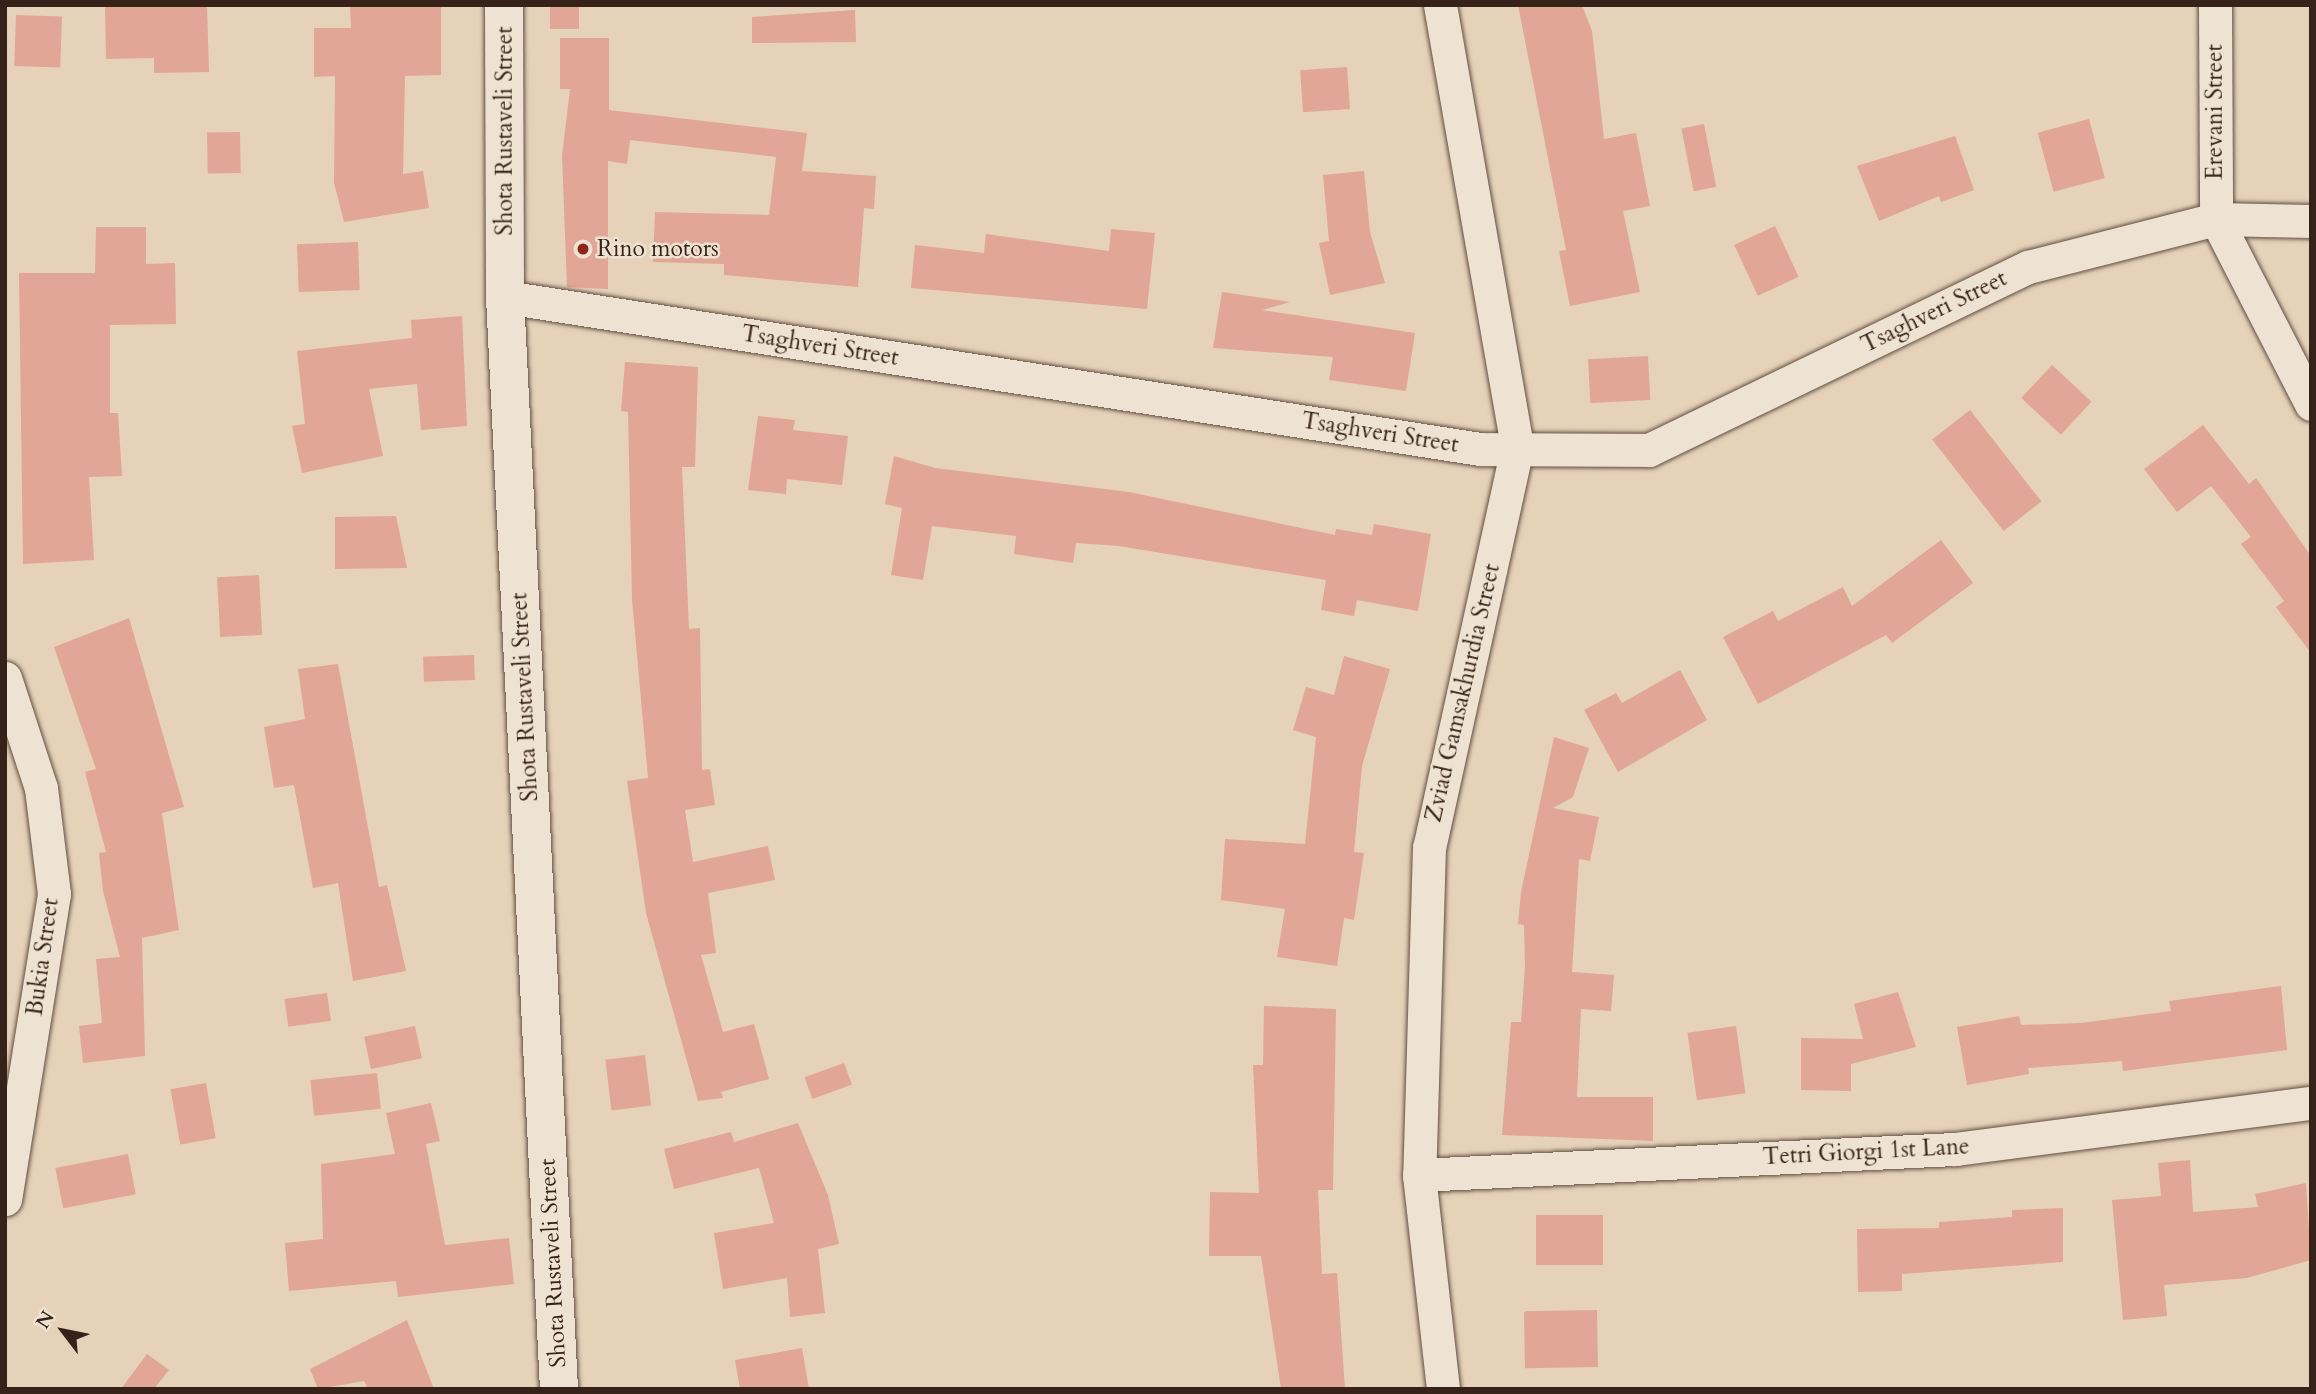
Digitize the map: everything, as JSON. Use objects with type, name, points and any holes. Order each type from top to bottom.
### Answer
[{"type":"main road","name":"Shota Rustaveli Street","points":[[504,5],[505,297],[559,1389]]},
{"type":"street","name":"Zviad Gamsakhurdia Street","points":[[1440,5],[1517,448],[1429,847],[1419,1175],[1443,1389]]},
{"type":"street","name":"Erevani Street","points":[[2215,5],[2216,219]]},
{"type":"street","name":"Tsaghveri Street","points":[[505,297],[1480,449],[1649,450],[2028,267],[2216,219],[2311,221]]},
{"type":"street","points":[[2216,219],[2311,404]]},
{"type":"street","name":"Bukia Street","points":[[5,678],[41,788],[54,894],[5,1199]]},
{"type":"street","name":"Tetri Giorgi 1st Lane","points":[[1419,1175],[1955,1149],[2311,1103]]},
{"type":"building","points":[[105,5],[207,7],[209,72],[154,73],[154,58],[106,59]]},
{"type":"building","points":[[350,5],[441,5],[441,75],[405,76],[403,174],[423,171],[429,208],[344,222],[334,183],[335,76],[314,77],[314,28],[351,28]]},
{"type":"building","points":[[550,5],[579,5],[579,29],[550,29]]},
{"type":"building","points":[[1518,5],[1582,5],[1592,31],[1604,139],[1636,133],[1650,206],[1623,211],[1640,292],[1570,306],[1559,251],[1566,250]]},
{"type":"building","points":[[855,10],[856,42],[752,43],[752,17]]},
{"type":"building","points":[[16,15],[62,17],[60,68],[14,66]]},
{"type":"building","points":[[560,38],[609,38],[609,110],[807,133],[802,171],[876,176],[874,209],[864,208],[858,287],[724,275],[724,264],[653,262],[655,212],[769,215],[776,157],[630,140],[627,164],[608,161],[608,289],[567,287],[562,156],[570,89],[560,89]]},
{"type":"building","points":[[1347,67],[1350,109],[1303,112],[1300,70]]},
{"type":"building","points":[[2089,119],[2105,178],[2054,192],[2038,133]]},
{"type":"building","points":[[1704,124],[1716,187],[1694,191],[1681,128]]},
{"type":"building","points":[[240,132],[241,173],[208,174],[207,133]]},
{"type":"building","points":[[1955,136],[1974,190],[1941,202],[1939,196],[1879,221],[1857,166]]},
{"type":"building","points":[[1364,171],[1370,232],[1385,283],[1330,295],[1319,243],[1329,241],[1323,175]]},
{"type":"building","points":[[1775,226],[1799,277],[1758,296],[1734,245]]},
{"type":"building","points":[[96,227],[146,227],[146,264],[175,263],[176,324],[110,325],[110,413],[118,413],[122,476],[89,477],[94,560],[23,564],[19,273],[95,273]]},
{"type":"building","points":[[1111,229],[1155,233],[1147,309],[911,288],[915,245],[984,253],[986,234],[1109,251]]},
{"type":"building","points":[[358,242],[360,290],[299,292],[297,244]]},
{"type":"building","points":[[1222,292],[1290,302],[1262,310],[1415,333],[1406,391],[1329,380],[1333,357],[1213,348]]},
{"type":"building","points":[[462,316],[467,426],[421,430],[417,384],[369,389],[383,456],[302,473],[292,426],[305,424],[297,351],[412,338],[411,320]]},
{"type":"building","points":[[1648,356],[1650,400],[1590,403],[1588,359]]},
{"type":"building","points":[[625,362],[698,367],[695,467],[682,467],[689,629],[700,628],[702,770],[710,769],[715,805],[685,810],[693,862],[768,846],[775,880],[708,893],[716,953],[701,955],[723,1032],[754,1024],[769,1079],[721,1092],[723,1098],[698,1101],[646,913],[627,781],[648,778],[632,599],[628,412],[621,411]]},
{"type":"building","points":[[2052,365],[2091,402],[2061,435],[2021,398]]},
{"type":"building","points":[[1970,410],[2041,501],[2004,531],[1932,440]]},
{"type":"building","points":[[758,416],[795,420],[793,430],[848,436],[842,485],[787,479],[786,494],[748,490]]},
{"type":"building","points":[[2203,425],[2249,484],[2256,478],[2311,556],[2311,653],[2276,607],[2284,601],[2241,544],[2251,537],[2211,486],[2177,512],[2144,469]]},
{"type":"building","points":[[894,456],[935,468],[1129,492],[1335,535],[1336,529],[1372,535],[1374,524],[1431,534],[1418,611],[1357,600],[1354,616],[1321,610],[1326,580],[1119,546],[1076,543],[1073,563],[1014,554],[1016,536],[932,526],[923,580],[891,575],[902,508],[885,504]]},
{"type":"building","points":[[396,516],[407,568],[335,569],[335,517]]},
{"type":"building","points":[[1941,540],[1973,583],[1892,643],[1886,635],[1758,704],[1723,637],[1773,611],[1778,621],[1843,587],[1852,606]]},
{"type":"building","points":[[259,575],[262,635],[220,637],[217,577]]},
{"type":"building","points":[[129,618],[184,807],[162,813],[179,930],[142,938],[145,1056],[83,1063],[79,1026],[102,1023],[96,959],[120,957],[103,891],[99,853],[106,852],[85,772],[96,769],[54,647]]},
{"type":"building","points":[[474,655],[475,680],[424,682],[423,657]]},
{"type":"building","points":[[1344,656],[1390,669],[1362,766],[1354,852],[1364,853],[1354,920],[1344,918],[1337,966],[1277,957],[1285,909],[1221,900],[1225,839],[1305,844],[1316,737],[1293,730],[1306,687],[1334,695]]},
{"type":"building","points":[[338,664],[379,887],[387,885],[406,971],[353,981],[338,883],[313,888],[294,785],[274,788],[264,727],[305,719],[298,669]]},
{"type":"building","points":[[1680,670],[1707,720],[1618,772],[1584,710],[1616,693],[1622,703]]},
{"type":"building","points":[[1554,737],[1589,748],[1573,797],[1553,808],[1599,817],[1590,861],[1579,859],[1572,972],[1614,975],[1611,1011],[1581,1009],[1577,1097],[1653,1097],[1653,1141],[1502,1135],[1511,1022],[1521,1022],[1525,966],[1524,925],[1518,924],[1521,892]]},
{"type":"building","points":[[2281,986],[2287,1050],[2123,1071],[2122,1061],[2028,1068],[2029,1074],[1967,1085],[1957,1027],[2019,1016],[2021,1025],[2081,1023],[2171,1011],[2169,1001]]},
{"type":"building","points":[[1898,992],[1916,1047],[1851,1064],[1851,1091],[1801,1090],[1801,1038],[1863,1039],[1854,1004]]},
{"type":"building","points":[[327,993],[331,1021],[288,1027],[284,999]]},
{"type":"building","points":[[1264,1006],[1336,1009],[1333,1190],[1318,1190],[1322,1274],[1337,1273],[1345,1389],[1281,1389],[1261,1256],[1209,1256],[1210,1192],[1259,1193],[1253,1065],[1263,1065]]},
{"type":"building","points":[[415,1026],[422,1058],[371,1069],[364,1037]]},
{"type":"building","points":[[1736,1026],[1745,1093],[1697,1100],[1687,1033]]},
{"type":"building","points":[[645,1055],[651,1106],[612,1110],[605,1060]]},
{"type":"building","points":[[844,1063],[852,1085],[812,1099],[805,1077]]},
{"type":"building","points":[[377,1073],[381,1109],[314,1116],[310,1080]]},
{"type":"building","points":[[206,1083],[216,1138],[180,1144],[171,1089]]},
{"type":"building","points":[[431,1103],[440,1141],[426,1144],[445,1245],[509,1238],[514,1284],[398,1297],[396,1281],[289,1291],[285,1243],[323,1239],[321,1164],[395,1154],[386,1113]]},
{"type":"building","points":[[798,1123],[828,1195],[839,1244],[818,1249],[825,1313],[790,1317],[787,1278],[723,1289],[714,1233],[774,1223],[759,1168],[674,1189],[664,1149],[731,1132],[734,1142]]},
{"type":"building","points":[[128,1154],[136,1194],[63,1208],[55,1168]]},
{"type":"building","points":[[2190,1160],[2193,1212],[2258,1207],[2255,1194],[2306,1183],[2311,1260],[2247,1278],[2164,1285],[2167,1316],[2123,1320],[2112,1200],[2161,1196],[2158,1163]]},
{"type":"building","points":[[2063,1208],[2063,1262],[1902,1274],[1902,1291],[1858,1292],[1857,1229],[1939,1228],[1939,1222],[2012,1217],[2012,1210]]},
{"type":"building","points":[[1536,1215],[1603,1215],[1603,1265],[1536,1265]]},
{"type":"building","points":[[1597,1310],[1598,1367],[1525,1368],[1524,1311]]},
{"type":"building","points":[[407,1320],[434,1389],[368,1389],[364,1381],[318,1389],[310,1369]]},
{"type":"building","points":[[802,1348],[809,1389],[740,1389],[735,1360]]},
{"type":"building","points":[[147,1354],[169,1370],[154,1389],[121,1389]]},
{"type":"place","name":"Rino motors","points":[[583,249]]}]
